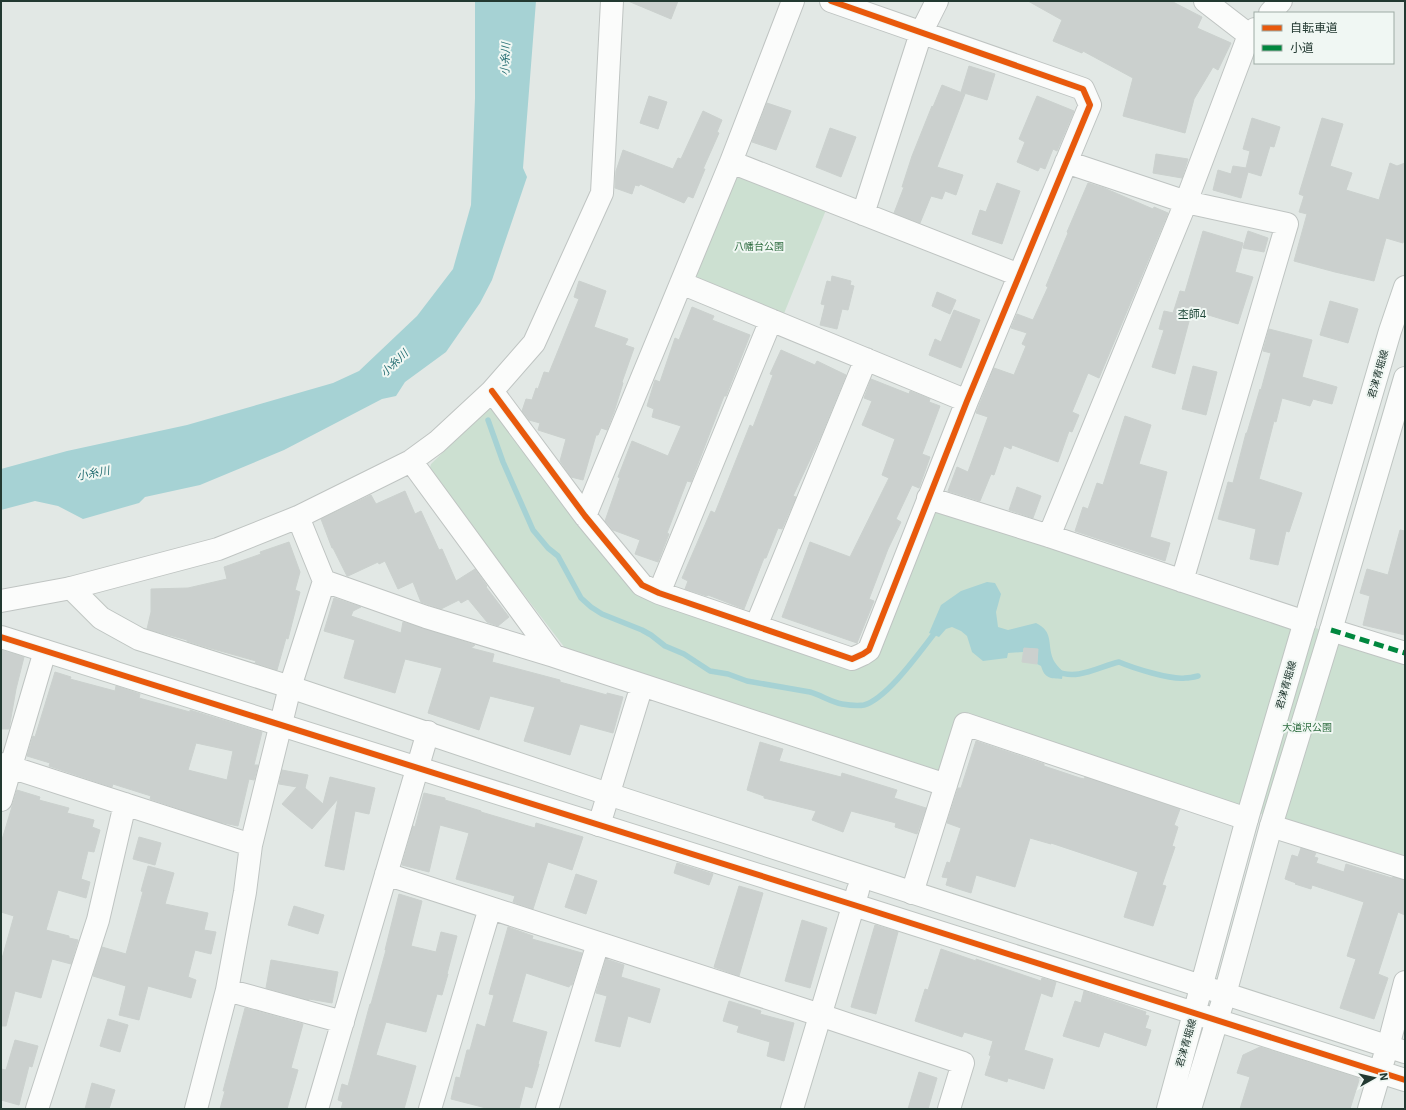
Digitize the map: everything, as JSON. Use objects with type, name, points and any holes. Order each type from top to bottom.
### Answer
[{"type":"street","points":[[1,602],[71,588],[218,549],[298,517],[411,461],[437,442],[492,391],[534,342],[602,193],[612,1]]},
{"type":"street","points":[[585,516],[730,162],[793,1]]},
{"type":"street","points":[[492,391],[585,516],[642,585],[659,593],[852,659],[869,650],[967,401],[1090,105],[1083,90],[830,1]]},
{"type":"street","points":[[864,214],[920,33],[937,1]]},
{"type":"street","points":[[1049,536],[1186,202],[1252,32],[1205,1]]},
{"type":"street","points":[[1271,12],[1281,1]]},
{"type":"street","points":[[730,162],[1019,275]]},
{"type":"street","points":[[1066,162],[1186,202],[1287,224],[1182,581]]},
{"type":"street","points":[[681,283],[967,401]]},
{"type":"street","name":"君津青堀線","points":[[1168,1109],[1247,819],[1388,339],[1405,287]]},
{"type":"street","points":[[659,593],[771,320]]},
{"type":"street","points":[[756,626],[866,359]]},
{"type":"street","points":[[1190,1109],[1225,994],[1271,826],[1331,630],[1405,378]]},
{"type":"street","points":[[411,461],[554,656]]},
{"type":"street","points":[[928,498],[1049,536],[1305,622]]},
{"type":"street","points":[[196,1109],[227,990],[245,892],[251,845],[290,687],[324,581],[298,517]]},
{"type":"street","points":[[324,581],[426,617],[554,656],[946,785]]},
{"type":"street","points":[[71,588],[101,618],[139,639],[428,732],[608,794],[1396,1050]]},
{"type":"street","points":[[1331,630],[1405,653]]},
{"type":"street","points":[[1,637],[1405,1080]]},
{"type":"street","points":[[1,800],[6,766],[45,651]]},
{"type":"street","points":[[599,825],[642,685]]},
{"type":"street","points":[[912,892],[965,724],[1247,819]]},
{"type":"street","points":[[317,1109],[428,732]]},
{"type":"street","points":[[6,766],[251,845]]},
{"type":"street","points":[[37,1109],[98,920],[125,804]]},
{"type":"street","points":[[1271,826],[1405,868]]},
{"type":"street","points":[[386,874],[963,1063],[949,1109]]},
{"type":"street","points":[[792,1109],[862,877]]},
{"type":"street","points":[[430,1109],[490,908]]},
{"type":"street","points":[[547,1109],[598,943]]},
{"type":"street","points":[[1369,1109],[1380,1072],[1396,1050],[1405,982]]},
{"type":"street","points":[[227,990],[343,1022]]},
{"type":"green space","name":"八幡台公園","points":[[742,174],[826,210],[783,316],[696,281],[694,274],[734,178]]},
{"type":"green space","name":"大道沢公園","points":[[493,408],[639,591],[857,665],[929,514],[941,511],[1405,656],[1405,861],[965,716],[940,768],[935,773],[565,648],[429,471],[431,464],[484,412]]},
{"type":"water","name":"小糸川","points":[[475,1],[536,1],[523,168],[527,177],[492,280],[480,303],[446,352],[405,382],[396,396],[382,399],[284,450],[200,485],[145,497],[139,503],[83,519],[58,506],[35,501],[1,510],[1,469],[67,451],[187,425],[333,383],[359,371],[417,316],[453,269],[471,205],[475,98]]},
{"type":"water","points":[[987,582],[995,583],[1001,594],[996,612],[998,627],[1008,630],[1036,623],[1042,626],[1048,634],[1053,659],[1063,672],[1062,679],[1046,676],[1041,666],[1037,664],[1038,649],[1024,648],[1023,652],[1008,653],[1007,658],[983,661],[972,652],[967,636],[961,631],[952,627],[946,629],[939,637],[929,633],[941,605],[961,591]]},
{"type":"building","points":[[628,1],[678,1],[671,19]]},
{"type":"building","points":[[1028,1],[1171,1],[1202,17],[1197,28],[1231,43],[1218,70],[1213,67],[1194,99],[1185,133],[1123,116],[1133,78],[1083,51],[1082,53],[1053,41],[1062,20]]},
{"type":"building","points":[[969,66],[995,74],[987,100],[961,92]]},
{"type":"building","points":[[942,85],[965,94],[937,167],[963,175],[956,195],[945,191],[942,199],[931,196],[920,223],[894,213],[904,187],[902,187],[912,156]]},
{"type":"building","points":[[649,96],[667,102],[658,129],[640,123]]},
{"type":"building","points":[[1037,96],[1074,111],[1057,151],[1053,149],[1045,169],[1040,167],[1038,171],[1017,162],[1025,142],[1019,139]]},
{"type":"building","points":[[767,103],[791,111],[776,150],[752,142]]},
{"type":"building","points":[[703,111],[722,120],[717,132],[719,133],[703,169],[705,169],[693,198],[688,196],[684,203],[640,184],[639,186],[635,185],[632,194],[615,188],[616,171],[623,150],[673,169],[678,158],[681,159]]},
{"type":"building","points":[[1252,118],[1280,127],[1274,147],[1270,146],[1261,176],[1248,172],[1241,198],[1213,190],[1218,170],[1231,174],[1233,166],[1246,168],[1250,151],[1243,149]]},
{"type":"building","points":[[1322,118],[1343,124],[1330,166],[1352,173],[1346,190],[1379,200],[1390,163],[1397,166],[1405,163],[1405,235],[1403,243],[1386,238],[1374,281],[1294,261],[1307,214],[1299,212],[1304,196],[1299,194]]},
{"type":"building","points":[[830,128],[856,137],[841,177],[816,167]]},
{"type":"building","points":[[1156,154],[1188,159],[1182,178],[1153,173]]},
{"type":"building","points":[[997,183],[1020,191],[1002,244],[972,234],[980,210],[986,212]]},
{"type":"building","points":[[1088,183],[1104,188],[1153,209],[1154,207],[1168,213],[1099,378],[1088,373],[1072,412],[1079,415],[1072,432],[1069,431],[1058,462],[1012,445],[1011,449],[1004,446],[994,475],[991,474],[980,501],[948,491],[957,467],[968,472],[988,417],[976,413],[994,368],[1014,375],[1026,346],[1022,344],[1027,333],[1011,328],[1017,314],[1033,320],[1048,287],[1046,286]]},
{"type":"building","points":[[1203,231],[1243,243],[1235,272],[1253,277],[1238,324],[1192,310],[1175,374],[1152,367],[1164,330],[1159,329],[1164,311],[1173,313],[1180,291],[1185,292]]},
{"type":"building","points":[[1248,231],[1268,238],[1264,252],[1243,248]]},
{"type":"building","points":[[832,276],[851,281],[850,285],[854,286],[848,310],[842,309],[837,329],[820,325],[825,305],[821,304],[827,281],[831,282]]},
{"type":"building","points":[[579,281],[606,291],[594,327],[628,339],[625,345],[634,348],[622,382],[623,383],[614,412],[607,430],[601,428],[598,435],[596,435],[583,480],[571,477],[560,461],[566,439],[538,430],[540,423],[529,420],[522,411],[526,399],[532,400],[544,372],[549,373],[579,299],[574,297]]},
{"type":"building","points":[[937,292],[956,300],[950,314],[932,306]]},
{"type":"building","points":[[1330,301],[1358,309],[1348,343],[1320,335]]},
{"type":"building","points":[[692,307],[714,316],[712,320],[750,335],[726,396],[724,396],[691,482],[687,481],[667,533],[669,534],[658,562],[635,554],[640,540],[613,530],[605,521],[620,478],[618,477],[632,441],[668,456],[681,426],[652,417],[654,409],[647,406],[655,380],[660,382],[675,338],[679,340]]},
{"type":"building","points":[[954,310],[980,320],[961,368],[929,355],[935,339],[941,342]]},
{"type":"building","points":[[1269,329],[1312,340],[1302,377],[1337,387],[1332,404],[1313,399],[1310,406],[1282,398],[1276,422],[1274,421],[1259,479],[1302,493],[1289,532],[1286,531],[1278,565],[1250,559],[1256,529],[1218,519],[1228,482],[1233,483],[1246,433],[1260,389],[1261,390],[1271,353],[1263,351]]},
{"type":"building","points":[[781,350],[815,365],[817,361],[846,375],[820,438],[793,496],[796,497],[782,529],[778,528],[766,558],[764,558],[744,609],[708,595],[707,596],[685,589],[688,581],[682,578],[711,511],[715,513],[750,425],[753,427],[773,375],[770,374]]},
{"type":"building","points":[[1193,366],[1217,372],[1206,415],[1182,409]]},
{"type":"building","points":[[871,379],[909,394],[910,391],[930,399],[929,402],[940,406],[922,454],[930,457],[919,488],[912,485],[896,519],[901,522],[888,549],[869,599],[874,601],[857,643],[782,617],[810,542],[850,557],[889,478],[882,475],[895,439],[862,425],[872,401],[864,398]]},
{"type":"building","points":[[1125,416],[1151,425],[1139,464],[1167,472],[1150,537],[1170,543],[1165,561],[1075,531],[1083,507],[1088,509],[1097,483],[1103,485]]},
{"type":"building","points":[[1017,487],[1041,496],[1033,518],[1009,510]]},
{"type":"building","points":[[405,491],[415,514],[421,511],[439,550],[442,549],[456,581],[475,569],[487,586],[486,587],[509,617],[498,626],[487,622],[468,599],[461,603],[459,600],[441,609],[421,602],[413,582],[398,589],[385,561],[379,564],[378,562],[347,576],[332,548],[321,519],[371,495],[376,504]]},
{"type":"building","points":[[1400,530],[1405,531],[1405,635],[1363,625],[1370,596],[1360,593],[1367,569],[1388,575]]},
{"type":"building","points":[[289,542],[300,572],[295,590],[300,592],[288,639],[286,638],[277,670],[255,663],[256,661],[147,629],[151,612],[151,589],[188,588],[227,579],[224,567]]},
{"type":"building","points":[[334,598],[361,607],[353,611],[351,616],[401,633],[403,622],[475,645],[471,648],[494,654],[492,662],[560,680],[560,682],[607,695],[607,693],[623,697],[613,733],[580,724],[570,755],[524,741],[535,707],[490,696],[479,730],[428,713],[442,668],[405,659],[395,693],[344,678],[355,640],[324,631]]},
{"type":"building","points":[[1024,648],[1038,649],[1037,664],[1022,662]]},
{"type":"building","points":[[1,650],[24,657],[16,689],[9,729],[1,729]]},
{"type":"building","points":[[55,672],[71,677],[70,679],[115,691],[116,686],[140,694],[139,698],[190,712],[190,710],[262,732],[254,765],[258,765],[254,780],[249,779],[238,826],[219,822],[150,799],[151,796],[113,784],[112,787],[49,766],[50,763],[27,756],[33,736],[35,737]],"holes":[[[196,743],[233,751],[227,780],[188,770]]]},
{"type":"building","points":[[976,741],[1080,778],[1084,779],[1085,777],[1180,809],[1174,825],[1178,827],[1172,846],[1175,847],[1162,885],[1166,886],[1153,926],[1124,917],[1138,872],[1051,843],[1030,838],[1015,887],[976,875],[971,893],[946,885],[948,878],[942,877],[947,862],[950,863],[961,828],[947,823],[958,788],[961,788]]},
{"type":"building","points":[[760,742],[783,749],[779,761],[841,777],[842,773],[897,790],[894,798],[926,808],[917,834],[895,827],[896,823],[851,811],[843,832],[812,820],[816,811],[764,798],[764,796],[747,790]]},
{"type":"building","points":[[282,770],[308,775],[305,788],[323,804],[330,777],[375,788],[369,814],[355,811],[344,870],[325,866],[338,799],[312,829],[282,804],[297,787],[279,784]]},
{"type":"building","points":[[17,790],[40,797],[39,800],[69,808],[67,813],[94,820],[92,827],[100,830],[94,852],[88,851],[81,879],[90,882],[86,898],[58,890],[46,930],[78,940],[71,964],[52,959],[41,998],[15,991],[6,1026],[1,1026],[1,962],[14,916],[1,912],[1,843]]},
{"type":"building","points":[[424,793],[445,798],[445,800],[481,812],[535,828],[536,823],[583,837],[572,870],[548,862],[533,909],[513,902],[515,896],[456,879],[469,833],[440,825],[429,872],[402,865],[413,826],[415,827]]},
{"type":"building","points":[[139,837],[161,843],[155,865],[133,859]]},
{"type":"building","points":[[1301,848],[1316,853],[1314,857],[1318,858],[1316,863],[1344,872],[1346,864],[1392,878],[1405,880],[1405,915],[1398,912],[1378,974],[1388,978],[1374,1019],[1340,1008],[1356,959],[1347,956],[1364,902],[1312,885],[1311,889],[1285,879],[1292,855],[1298,857]]},
{"type":"building","points":[[677,863],[713,874],[709,885],[674,873]]},
{"type":"building","points":[[148,866],[174,873],[165,904],[208,913],[204,930],[216,932],[211,954],[195,950],[188,977],[196,980],[191,998],[148,986],[139,1020],[119,1015],[126,986],[93,976],[102,947],[126,954],[143,892],[141,891]]},
{"type":"building","points":[[576,874],[597,881],[586,914],[565,907]]},
{"type":"building","points":[[739,886],[763,893],[739,976],[714,967]]},
{"type":"building","points":[[399,894],[422,901],[411,946],[436,952],[441,932],[457,936],[448,974],[442,995],[437,994],[426,1032],[386,1022],[376,1055],[416,1066],[404,1109],[341,1109],[343,1102],[338,1100],[342,1084],[348,1086],[386,950]]},
{"type":"building","points":[[294,906],[324,915],[318,934],[288,925]]},
{"type":"building","points":[[802,920],[827,928],[810,988],[785,981]]},
{"type":"building","points":[[875,925],[898,932],[876,1014],[851,1007]]},
{"type":"building","points":[[508,927],[533,936],[532,939],[582,953],[572,985],[569,987],[526,973],[512,1022],[547,1032],[539,1064],[532,1088],[525,1086],[519,1109],[490,1109],[451,1099],[456,1077],[460,1078],[467,1050],[470,1050],[477,1024],[485,1027],[494,995],[489,994]]},
{"type":"building","points":[[941,949],[1041,981],[1042,978],[1056,982],[1052,997],[1041,993],[1024,1050],[1053,1059],[1044,1089],[1008,1078],[1007,1082],[985,1075],[991,1056],[989,1055],[993,1041],[964,1032],[962,1037],[915,1021],[925,989],[928,990]]},
{"type":"building","points":[[606,959],[624,965],[621,977],[660,989],[650,1023],[628,1016],[620,1047],[595,1041],[607,996],[596,993]]},
{"type":"building","points":[[271,960],[338,972],[332,1003],[309,1000],[266,988]]},
{"type":"building","points":[[1084,991],[1146,1012],[1145,1015],[1149,1016],[1145,1028],[1151,1030],[1146,1046],[1104,1032],[1099,1047],[1063,1036],[1075,1001],[1081,1003]]},
{"type":"building","points":[[729,1001],[761,1011],[760,1014],[794,1023],[784,1061],[767,1056],[770,1042],[737,1032],[739,1026],[723,1021]]},
{"type":"building","points":[[245,1008],[303,1024],[291,1068],[298,1070],[287,1109],[220,1109],[225,1091],[223,1091]]},
{"type":"building","points":[[108,1019],[128,1025],[120,1052],[100,1046]]},
{"type":"building","points":[[15,1040],[38,1046],[32,1067],[29,1066],[19,1105],[1,1100],[1,1069],[6,1070]]},
{"type":"building","points":[[1260,1047],[1358,1078],[1359,1080],[1350,1109],[1240,1109],[1250,1077],[1237,1073],[1243,1055]]},
{"type":"building","points":[[919,1072],[937,1078],[928,1109],[908,1109]]},
{"type":"building","points":[[92,1083],[115,1090],[109,1109],[85,1109]]},
{"type":"waterway","points":[[488,420],[503,462],[533,530],[548,548],[558,556],[581,598],[602,614],[642,630],[665,646],[684,654],[710,671],[728,674],[747,681],[810,692],[842,704],[864,705],[873,701],[883,693],[904,672],[937,630]]},
{"type":"waterway","points":[[1056,671],[1064,674],[1080,674],[1119,662],[1142,670],[1171,677],[1187,678],[1198,676]]},
{"type":"marked path","points":[[1331,630],[1405,653]]},
{"type":"cycle path","points":[[492,391],[585,516],[642,585],[659,593],[852,659],[869,650],[967,401],[1090,105],[1083,89],[831,1]]},
{"type":"cycle path","points":[[1,637],[1405,1080]]},
{"type":"district","name":"杢師4","points":[[1192,314]]}]
